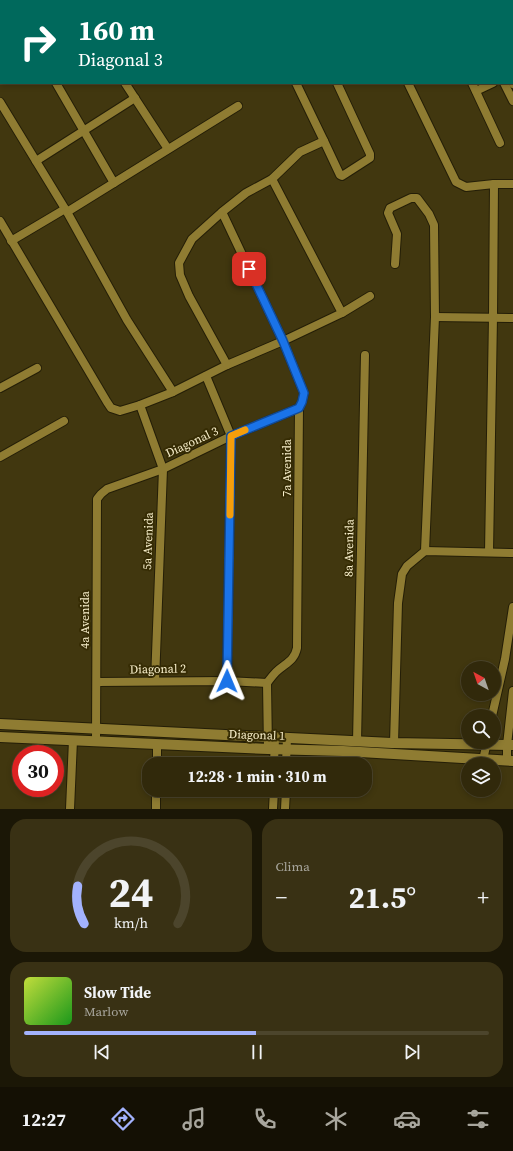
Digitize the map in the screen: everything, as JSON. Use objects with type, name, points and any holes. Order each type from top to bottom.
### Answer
[{"type":"main road","name":"Diagonal 1","points":[[0,724],[358,742],[461,743]]},
{"type":"main road","name":"Diagonal 1","points":[[0,737],[342,751],[461,759]]},
{"type":"street","points":[[57,84],[114,183]]},
{"type":"street","points":[[126,84],[168,149]]},
{"type":"street","points":[[296,84],[340,175],[342,176],[370,158],[370,154],[337,84]]},
{"type":"street","points":[[408,84],[456,182],[466,187],[494,184],[513,184]]},
{"type":"street","points":[[472,84],[500,143]]},
{"type":"street","points":[[476,91],[491,84]]},
{"type":"street","points":[[504,84],[513,101]]},
{"type":"street","points":[[36,161],[135,98]]},
{"type":"street","points":[[0,102],[66,211],[127,320],[173,392]]},
{"type":"street","points":[[12,241],[114,183],[238,106]]},
{"type":"street","points":[[227,365],[189,296],[180,275],[179,263],[192,239],[222,212],[246,193],[272,179],[300,152],[324,141]]},
{"type":"street","points":[[272,179],[342,313]]},
{"type":"street","points":[[489,552],[494,184]]},
{"type":"street","points":[[394,264],[397,234],[388,213],[390,208],[411,198],[417,198],[429,214],[434,226],[435,317],[425,551]]},
{"type":"street","name":"7a Avenida","points":[[222,212],[283,341],[304,393],[299,408],[298,648],[296,655],[291,661],[276,672],[267,683]]},
{"type":"street","points":[[0,221],[111,408],[120,411],[173,392],[227,365],[283,341],[342,313],[370,296]]},
{"type":"street","points":[[435,317],[513,318]]},
{"type":"street","name":"8a Avenida","points":[[358,742],[365,355]]},
{"type":"street","points":[[0,388],[37,368]]},
{"type":"street","points":[[206,376],[231,436],[227,681]]},
{"type":"street","name":"5a Avenida","points":[[140,405],[163,469],[156,680]]},
{"type":"street","name":"Diagonal 3","points":[[97,499],[107,489],[163,469],[231,436],[299,408]]},
{"type":"street","points":[[0,457],[64,422]]},
{"type":"street","name":"4a Avenida","points":[[96,741],[97,499]]},
{"type":"street","points":[[394,743],[400,586],[402,574],[408,566],[425,551],[513,553]]},
{"type":"street","points":[[501,676],[513,607]]},
{"type":"street","name":"Diagonal 2","points":[[97,682],[156,680],[267,683]]},
{"type":"street","points":[[267,683],[273,757]]},
{"type":"street","points":[[501,692],[513,692],[510,761]]},
{"type":"street","points":[[286,757],[287,738]]},
{"type":"street","points":[[70,809],[73,740]]},
{"type":"street","points":[[157,744],[157,757]]},
{"type":"street","points":[[156,797],[156,809]]},
{"type":"street","points":[[273,809],[274,797]]},
{"type":"street","points":[[286,797],[286,809]]},
{"type":"slow traffic","points":[[230,515],[231,436],[245,430]]},
{"type":"route","points":[[227,681],[231,436],[299,408],[304,397],[304,393],[283,341],[249,269]]}]
